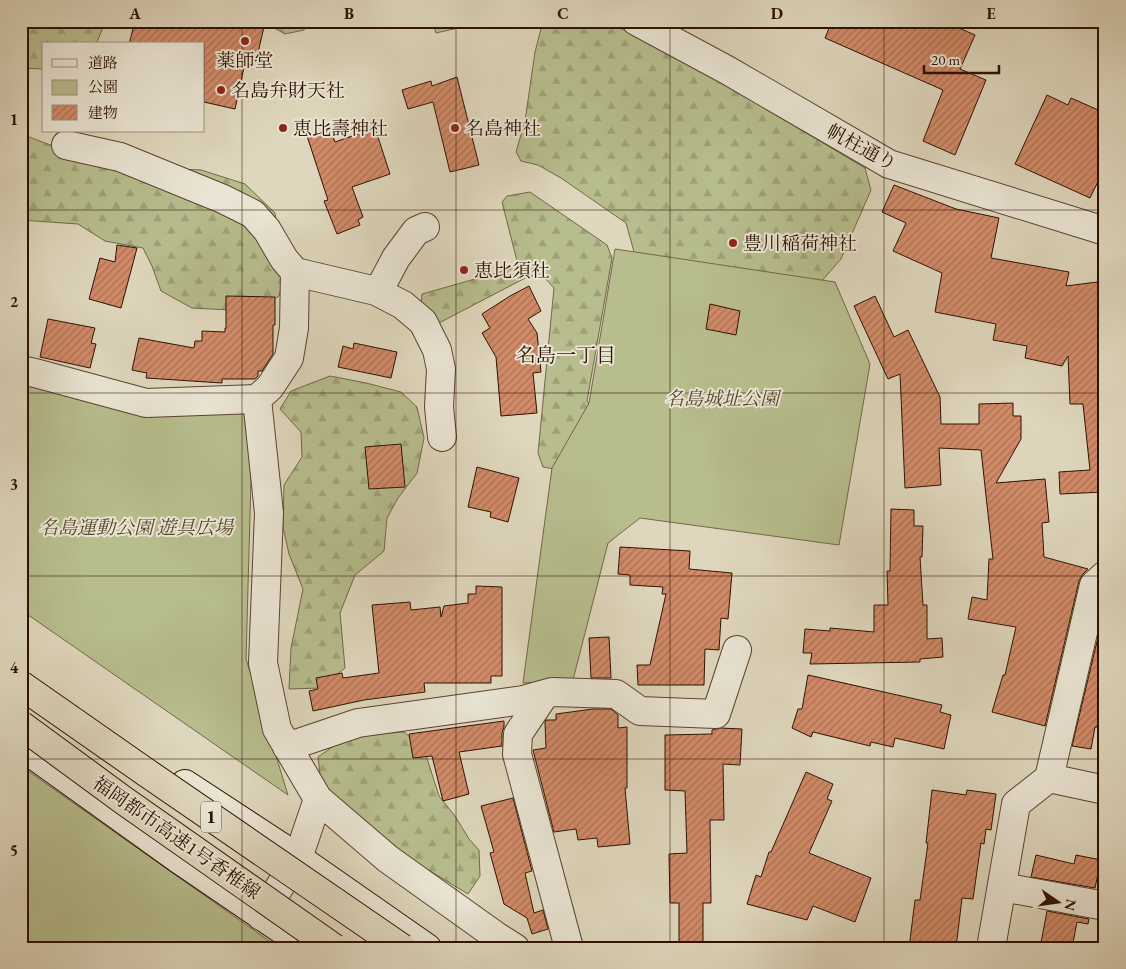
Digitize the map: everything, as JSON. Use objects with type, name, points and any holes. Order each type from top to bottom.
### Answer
[{"type":"highway","name":"福岡都市高速1号香椎線","points":[[21,685],[402,948]]},
{"type":"highway","name":"福岡都市高速1号香椎線","points":[[21,725],[123,800],[334,948]]},
{"type":"street","name":"帆柱通り","points":[[636,21],[727,70],[889,164],[1105,231]]},
{"type":"street","points":[[66,145],[120,158],[224,199],[253,214],[267,230],[284,259],[295,272],[378,292],[403,306],[423,322],[437,350],[441,369],[439,407],[442,437]]},
{"type":"street","points":[[378,292],[396,258],[416,231],[425,227]]},
{"type":"street","points":[[21,370],[146,403],[256,399],[270,387],[289,358],[294,328],[295,272]]},
{"type":"street","points":[[256,399],[269,513],[263,663],[277,728],[318,799],[388,860],[515,948]]},
{"type":"street","points":[[991,948],[1016,804],[1049,778],[1094,584],[1105,576]]},
{"type":"street","points":[[287,747],[358,723],[523,700],[552,692],[616,694],[640,711],[716,714],[737,650]]},
{"type":"street","points":[[21,675],[298,858],[427,948]]},
{"type":"street","points":[[545,694],[518,734],[517,754],[569,948]]},
{"type":"street","points":[[21,746],[177,858],[309,948]]},
{"type":"street","points":[[1049,778],[1105,790]]},
{"type":"street","points":[[261,916],[298,858],[318,799]]},
{"type":"street","points":[[1002,887],[1105,906]]},
{"type":"green space","points":[[21,21],[106,21],[97,42],[42,42],[42,69],[21,68]]},
{"type":"green space","points":[[262,21],[306,21],[304,30],[285,34]]},
{"type":"green space","points":[[432,21],[489,21],[436,33]]},
{"type":"green space","points":[[543,21],[607,21],[716,79],[865,168],[871,190],[841,259],[821,282],[636,259],[626,223],[561,178],[538,165],[521,161],[516,152],[525,121],[535,52]]},
{"type":"green space","points":[[21,134],[112,166],[201,170],[245,184],[275,213],[284,275],[279,296],[254,310],[192,308],[161,291],[143,248],[105,241],[78,224],[21,220]]},
{"type":"green space","points":[[530,192],[607,245],[612,258],[587,401],[604,424],[564,471],[543,467],[538,453],[554,288],[543,276],[529,276],[439,323],[432,321],[421,307],[422,294],[514,268],[517,261],[502,202],[507,196]]},
{"type":"green space","name":"名島城址公園","points":[[615,249],[835,282],[870,364],[839,545],[640,518],[608,543],[573,680],[523,683],[552,468],[589,403]]},
{"type":"green space","points":[[330,376],[401,392],[417,407],[424,438],[417,473],[398,498],[387,518],[384,551],[355,575],[340,613],[345,668],[320,688],[289,689],[291,648],[303,589],[289,554],[283,527],[284,485],[302,457],[301,432],[280,409],[291,391]]},
{"type":"green space","name":"名島運動公園 遊具広場","points":[[21,378],[253,408],[246,659],[288,795],[21,610]]},
{"type":"green space","points":[[404,732],[424,749],[439,796],[479,850],[480,876],[468,894],[407,857],[355,816],[321,783],[318,757],[335,745],[371,733]]},
{"type":"green space","points":[[21,766],[279,948],[21,948]]},
{"type":"building","points":[[135,21],[238,21],[264,27],[256,61],[246,58],[235,109],[205,102],[205,42],[130,42]]},
{"type":"building","points":[[832,21],[962,21],[959,28],[975,35],[960,69],[986,80],[955,155],[923,141],[943,90],[825,38]]},
{"type":"building","points":[[457,77],[479,165],[450,172],[433,102],[408,109],[402,90],[431,81],[432,86]]},
{"type":"building","points":[[1047,95],[1068,105],[1071,98],[1105,113],[1105,167],[1090,198],[1015,164]]},
{"type":"building","points":[[330,128],[335,142],[375,128],[390,174],[352,187],[363,217],[358,220],[360,225],[337,234],[324,201],[328,200],[307,136]]},
{"type":"building","points":[[894,185],[956,209],[999,218],[991,258],[1069,272],[1066,286],[1105,281],[1105,492],[1060,494],[1059,472],[1090,470],[1083,404],[1070,404],[1068,356],[1062,366],[1025,358],[1027,346],[993,340],[996,324],[935,312],[942,273],[893,251],[906,223],[882,212]]},
{"type":"building","points":[[117,245],[137,248],[121,308],[89,299],[100,258],[115,262]]},
{"type":"building","points":[[529,286],[541,311],[528,319],[537,333],[541,372],[533,373],[537,413],[501,416],[496,357],[482,333],[490,328],[482,314]]},
{"type":"building","points":[[226,296],[275,297],[273,354],[262,371],[258,371],[258,376],[255,379],[222,379],[222,383],[146,378],[147,373],[132,370],[139,338],[194,348],[195,341],[202,341],[202,331],[225,332]]},
{"type":"building","points":[[875,296],[894,337],[908,330],[940,397],[941,424],[979,424],[979,404],[1013,403],[1013,416],[1021,416],[1021,439],[996,483],[1045,479],[1049,522],[1042,523],[1044,557],[1088,569],[1079,581],[1045,726],[992,712],[1003,675],[1005,675],[1016,627],[968,619],[972,597],[987,600],[989,559],[993,559],[981,450],[939,448],[941,485],[905,488],[900,374],[888,379],[854,306]]},
{"type":"building","points":[[710,304],[740,311],[736,335],[706,329]]},
{"type":"building","points":[[48,319],[95,328],[91,343],[96,344],[90,368],[40,357]]},
{"type":"building","points":[[354,343],[397,352],[391,378],[338,367],[343,346],[353,349]]},
{"type":"building","points":[[401,444],[405,487],[369,489],[365,447]]},
{"type":"building","points":[[477,467],[519,478],[508,522],[490,517],[491,512],[468,507]]},
{"type":"building","points":[[891,509],[914,510],[914,526],[923,526],[922,557],[920,557],[923,605],[927,605],[927,639],[942,638],[943,657],[920,659],[920,662],[810,664],[812,653],[803,653],[805,629],[830,631],[830,628],[874,632],[874,605],[888,605],[887,571],[890,571]]},
{"type":"building","points":[[620,547],[690,551],[689,569],[732,573],[728,619],[721,618],[719,650],[705,649],[704,685],[638,685],[637,665],[650,665],[666,594],[662,594],[663,587],[630,585],[630,575],[618,574]]},
{"type":"building","points":[[476,586],[502,587],[502,676],[491,676],[491,683],[424,683],[425,692],[364,700],[313,711],[309,691],[318,689],[316,678],[342,673],[343,678],[379,673],[372,605],[410,602],[411,610],[440,607],[441,617],[444,606],[468,603],[468,594],[476,594]]},
{"type":"building","points":[[1105,608],[1105,684],[1097,727],[1095,727],[1091,749],[1072,746]]},
{"type":"building","points":[[609,637],[611,678],[591,678],[589,638]]},
{"type":"building","points":[[808,675],[942,705],[940,712],[951,715],[944,749],[895,738],[893,747],[871,742],[870,746],[813,732],[811,737],[792,728],[798,709],[802,709]]},
{"type":"building","points":[[593,709],[611,709],[618,715],[618,728],[627,727],[627,788],[625,788],[630,844],[598,847],[597,838],[578,840],[576,829],[554,832],[533,750],[546,748],[546,720],[556,720],[556,714]]},
{"type":"building","points":[[504,721],[502,746],[459,752],[469,794],[443,801],[432,756],[413,758],[409,734]]},
{"type":"building","points":[[720,728],[742,729],[740,765],[723,764],[724,820],[710,820],[711,903],[703,903],[703,948],[679,948],[679,903],[670,903],[669,854],[687,853],[685,791],[665,790],[665,735],[712,734],[712,730]]},
{"type":"building","points":[[806,772],[833,784],[827,799],[832,801],[809,853],[871,878],[855,922],[813,906],[807,920],[747,904],[756,875],[761,877],[769,852],[771,852]]},
{"type":"building","points":[[932,790],[966,795],[967,790],[996,794],[991,830],[986,829],[984,844],[981,843],[973,899],[962,898],[956,948],[909,948],[915,900],[920,900],[928,843],[926,843]]},
{"type":"building","points":[[513,798],[532,871],[525,873],[534,913],[543,910],[548,929],[532,934],[527,918],[504,904],[490,853],[494,852],[481,806]]},
{"type":"building","points":[[1036,855],[1074,864],[1076,855],[1101,860],[1095,888],[1031,877]]},
{"type":"building","points":[[1047,911],[1089,919],[1088,924],[1077,922],[1072,948],[1040,948]]},
{"type":"place","name":"薬師堂","points":[[245,41]]},
{"type":"place","name":"名島弁財天社","points":[[221,90]]},
{"type":"place","name":"恵比壽神社","points":[[283,128]]},
{"type":"place","name":"名島神社","points":[[455,128]]},
{"type":"place","name":"豊川稲荷神社","points":[[733,243]]},
{"type":"place","name":"恵比須社","points":[[464,270]]},
{"type":"district","name":"名島一丁目","points":[[566,355]]}]
